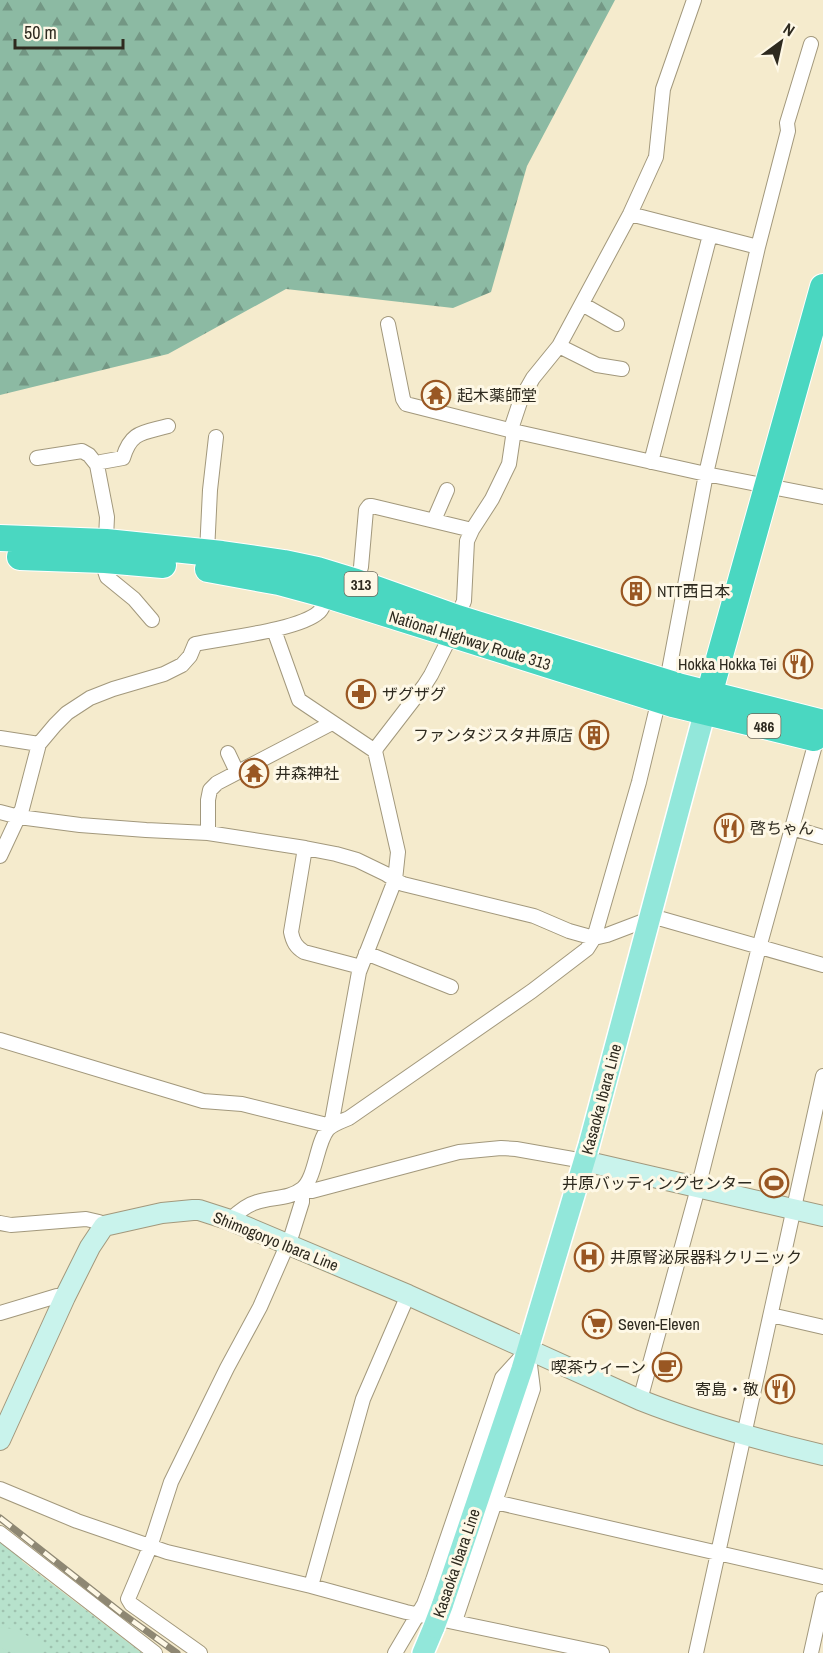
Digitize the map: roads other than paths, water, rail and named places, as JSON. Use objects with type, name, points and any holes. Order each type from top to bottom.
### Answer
[{"type":"highway","points":[[707,702],[823,287]]},
{"type":"highway","name":"National Highway Route 313","points":[[0,538],[105,551],[279,582],[454,626],[663,690],[678,686],[707,702]]},
{"type":"highway","name":"National Highway Route 313","points":[[0,556],[105,551],[207,552],[284,563],[356,582],[454,626]]},
{"type":"highway","name":"486","points":[[707,702],[821,728]]},
{"type":"main road","name":"Kasaoka Ibara Line","points":[[423,1653],[426,1620],[449,1613],[528,1349],[584,1161],[707,702]]},
{"type":"main road","points":[[584,1161],[823,1216]]},
{"type":"main road","name":"Shimogoryo Ibara Line","points":[[104,1226],[162,1214],[199,1210],[230,1220],[408,1295],[640,1400],[744,1436],[823,1455]]},
{"type":"main road","points":[[0,1440],[65,1297],[90,1247],[104,1226]]},
{"type":"street","points":[[331,1126],[361,967],[394,880],[398,852],[375,751],[431,675],[454,626],[464,601],[467,542],[509,464],[515,416],[521,399],[533,378],[559,346],[630,214],[656,157],[663,89],[694,0]]},
{"type":"street","points":[[200,1653],[129,1602],[128,1599],[150,1547],[171,1482],[227,1368],[260,1308],[287,1244],[301,1209],[302,1190],[308,1181],[323,1136],[331,1126],[349,1118],[532,991],[587,949],[594,938],[663,690],[706,474],[758,247],[788,131],[787,123],[811,44]]},
{"type":"street","points":[[630,214],[758,247]]},
{"type":"street","points":[[651,462],[710,235]]},
{"type":"street","points":[[582,304],[617,324]]},
{"type":"street","points":[[388,324],[403,399],[406,404],[651,462],[823,497]]},
{"type":"street","points":[[559,346],[597,364],[622,369]]},
{"type":"street","points":[[97,465],[101,462],[123,458],[128,444],[138,434],[168,426]]},
{"type":"street","points":[[207,552],[210,490],[216,437]]},
{"type":"street","points":[[37,458],[81,451],[89,455],[97,465],[107,517],[105,551],[107,577],[134,599],[152,620]]},
{"type":"street","points":[[434,520],[447,490]]},
{"type":"street","points":[[356,582],[361,567],[366,510],[369,506],[472,530]]},
{"type":"street","points":[[0,856],[19,817],[39,744],[61,719],[90,698],[164,674],[182,665],[190,656],[195,644],[274,630],[300,622],[318,613],[327,595]]},
{"type":"street","points":[[274,630],[299,700],[375,751]]},
{"type":"street","points":[[208,833],[207,800],[210,790],[217,783],[333,723]]},
{"type":"street","points":[[640,1400],[792,828],[821,728]]},
{"type":"street","points":[[0,738],[39,744]]},
{"type":"street","points":[[228,753],[237,772]]},
{"type":"street","points":[[0,812],[19,817],[135,830],[208,833],[305,848],[357,860],[403,884],[534,916],[569,932],[594,938],[649,919],[662,919],[823,964]]},
{"type":"street","points":[[792,828],[823,837]]},
{"type":"street","points":[[305,848],[291,932],[293,941],[304,952],[361,967]]},
{"type":"street","points":[[366,953],[451,987]]},
{"type":"street","points":[[0,1040],[203,1101],[242,1104],[331,1126]]},
{"type":"street","points":[[696,1653],[823,1076]]},
{"type":"street","points":[[230,1220],[248,1206],[259,1201],[291,1195],[302,1190],[312,1191],[459,1152],[516,1149],[584,1161]]},
{"type":"street","points":[[0,1224],[86,1220],[99,1222],[104,1226]]},
{"type":"street","points":[[311,1586],[363,1399],[408,1295]]},
{"type":"street","points":[[0,1313],[57,1296],[65,1297]]},
{"type":"street","points":[[771,1316],[823,1327]]},
{"type":"street","points":[[528,1349],[533,1389],[495,1502],[449,1613],[602,1653]]},
{"type":"street","points":[[426,1620],[424,1604],[502,1378],[528,1349]]},
{"type":"street","points":[[0,1489],[77,1521],[150,1547],[311,1586],[426,1620]]},
{"type":"street","points":[[495,1502],[823,1577]]},
{"type":"street","points":[[0,1533],[155,1653]]},
{"type":"street","points":[[811,1653],[823,1599]]},
{"type":"street","points":[[395,1653],[426,1620]]},
{"type":"railway","points":[[0,1518],[120,1612],[177,1653]]},
{"type":"place","name":"起木薬師堂","points":[[436,395]]},
{"type":"place","name":"NTT西日本","points":[[636,591]]},
{"type":"place","name":"Hokka Hokka Tei","points":[[798,664]]},
{"type":"place","name":"ザグザグ","points":[[361,694]]},
{"type":"place","name":"ファンタジスタ井原店","points":[[594,735]]},
{"type":"place","name":"井森神社","points":[[254,773]]},
{"type":"place","name":"啓ちゃん","points":[[729,828]]},
{"type":"place","name":"井原バッティングセンター","points":[[774,1183]]},
{"type":"place","name":"井原腎泌尿器科クリニック","points":[[589,1257]]},
{"type":"place","name":"Seven-Eleven","points":[[597,1324]]},
{"type":"place","name":"喫茶ウィーン","points":[[667,1367]]},
{"type":"place","name":"寄島・敬","points":[[780,1389]]}]
